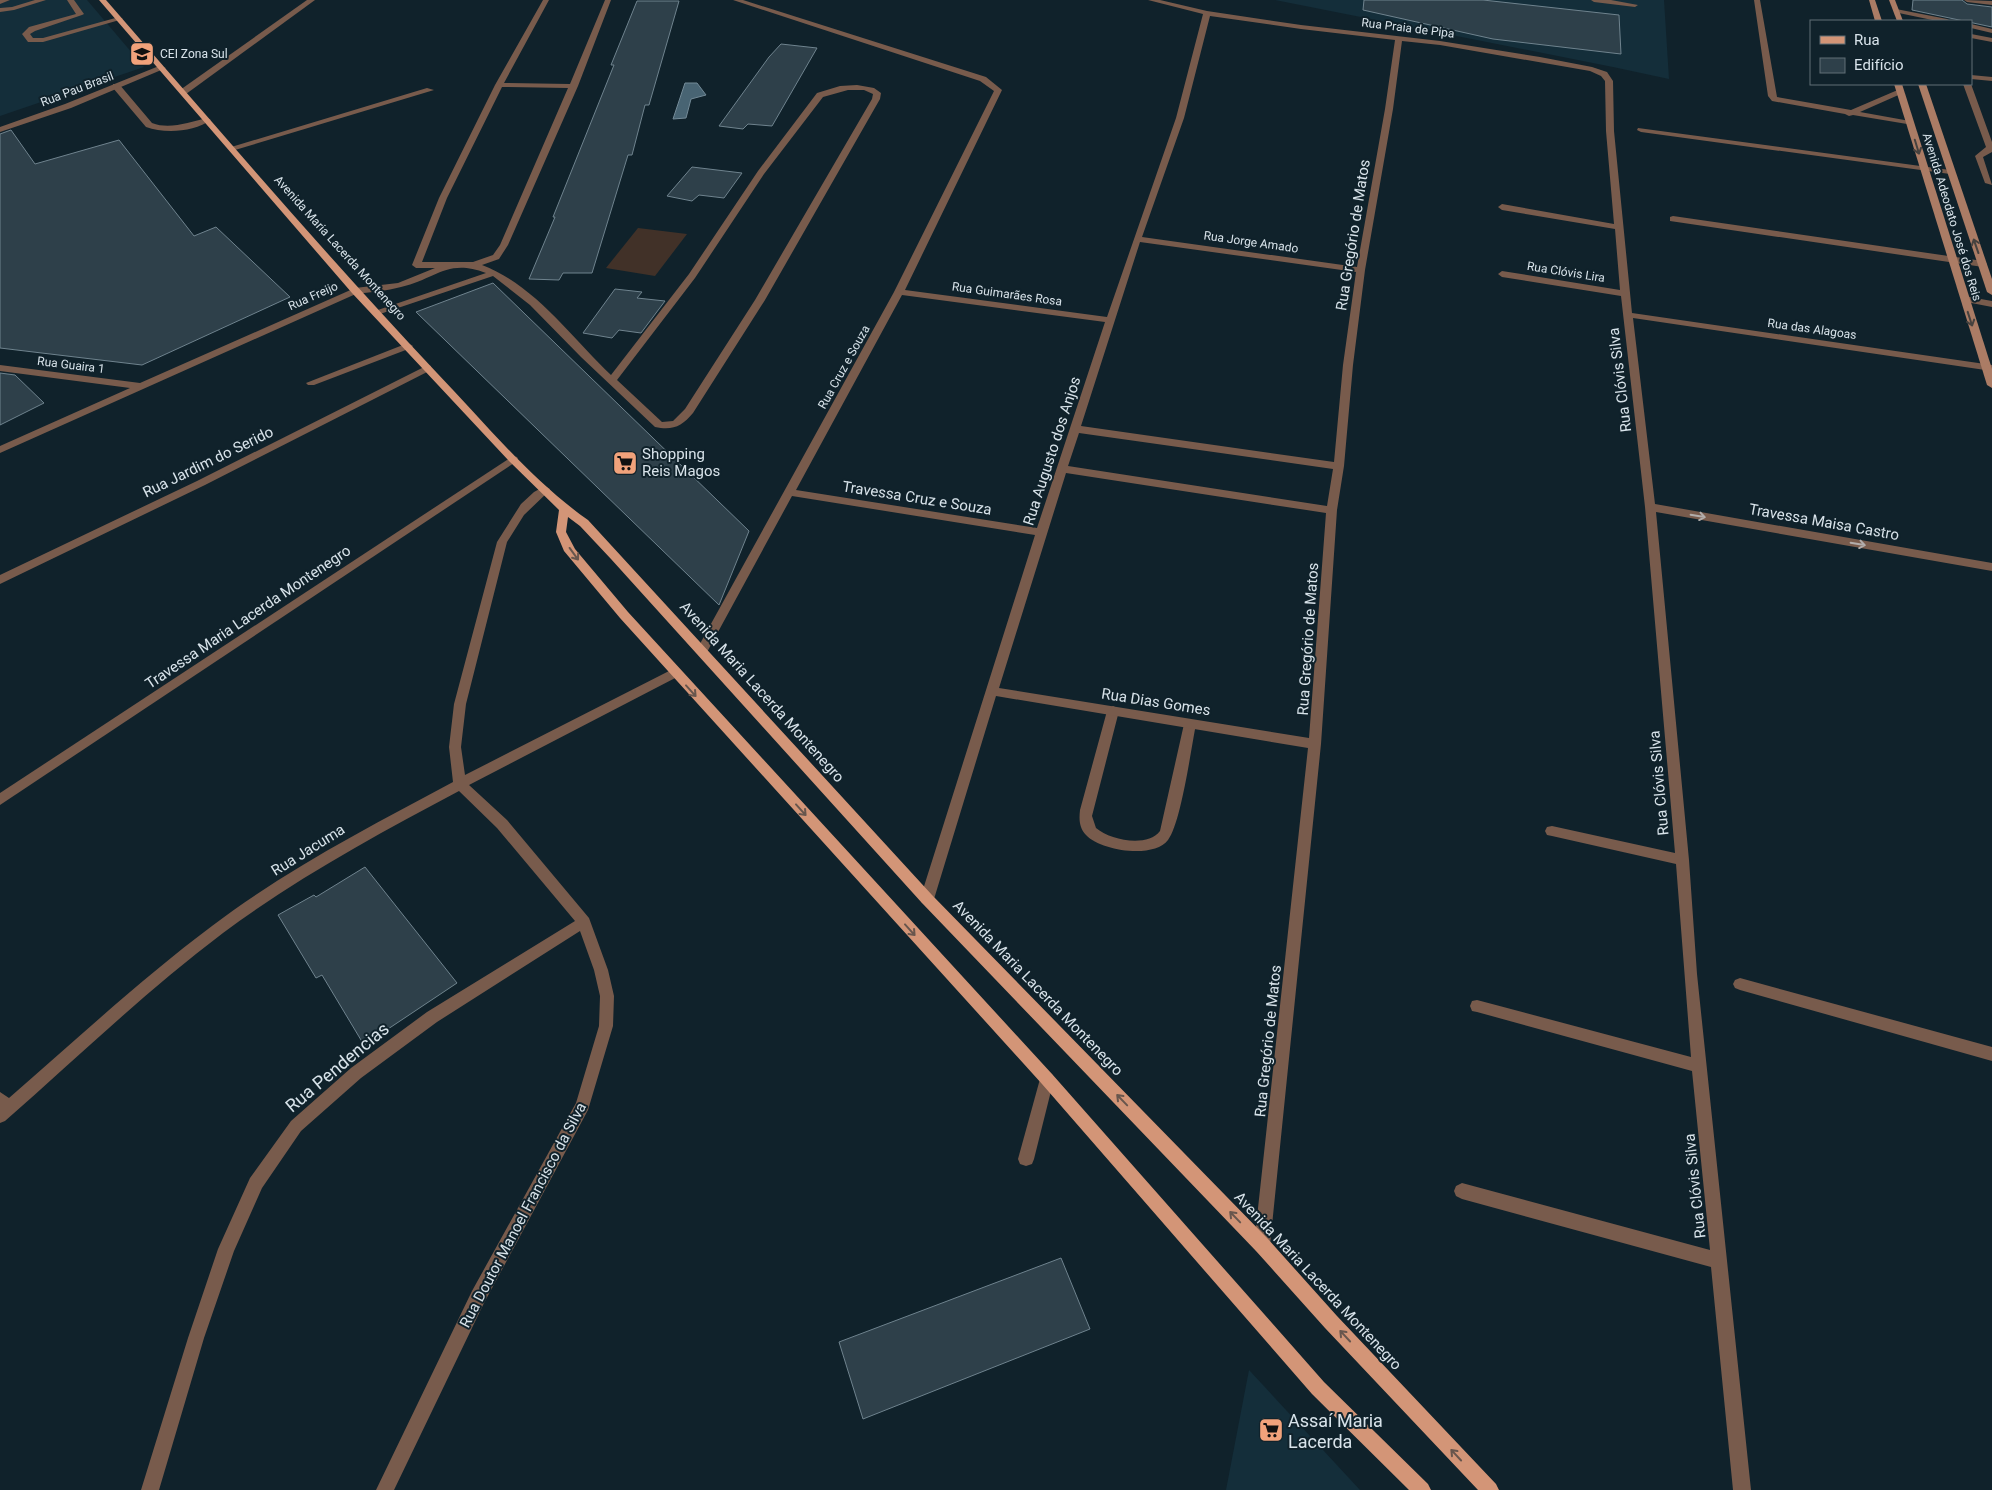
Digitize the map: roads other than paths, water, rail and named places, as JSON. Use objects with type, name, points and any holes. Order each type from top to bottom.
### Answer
[{"type":"main road","name":"Avenida Maria Lacerda Montenegro","points":[[102,0],[355,291],[513,458],[564,509],[584,523],[927,899],[1262,1244],[1338,1329],[1490,1490]]},
{"type":"main road","points":[[1872,0],[1879,20]]},
{"type":"main road","points":[[1892,0],[1900,20]]},
{"type":"main road","name":"Avenida Adeodato José dos Reis","points":[[1922,85],[1950,172],[1992,292]]},
{"type":"main road","name":"Avenida Adeodato José dos Reis","points":[[1899,87],[1951,260],[1989,367],[1992,385]]},
{"type":"main road","points":[[564,509],[561,532],[570,551],[675,673],[1046,1079],[1318,1388],[1422,1490]]},
{"type":"street","points":[[0,2],[7,0]]},
{"type":"street","points":[[0,10],[12,10],[43,0]]},
{"type":"street","points":[[70,0],[80,14],[32,29],[26,34],[31,40],[42,40],[119,19]]},
{"type":"street","points":[[183,92],[312,0]]},
{"type":"street","points":[[448,265],[416,265],[443,198],[499,85],[546,0]]},
{"type":"street","name":"Rua Freijo","points":[[0,450],[355,291],[400,285],[448,265],[474,265],[496,257],[504,245],[574,86],[608,0]]},
{"type":"street","name":"Rua Cruz e Souza","points":[[702,651],[899,292],[998,90],[983,78],[736,0]]},
{"type":"street","name":"Rua Praia de Pipa","points":[[1151,0],[1207,13],[1301,27],[1399,37],[1540,59],[1592,69],[1604,74]]},
{"type":"street","points":[[1594,0],[1635,5]]},
{"type":"street","points":[[1757,0],[1772,96],[1775,99],[1849,114],[1910,123]]},
{"type":"street","points":[[1967,0],[1992,3]]},
{"type":"street","points":[[1896,10],[1942,20]]},
{"type":"street","name":"Rua Augusto dos Anjos","points":[[927,899],[1041,532],[1137,239],[1180,118],[1207,13]]},
{"type":"street","points":[[1972,26],[1992,31]]},
{"type":"street","name":"Rua Gregório de Matos","points":[[1262,1244],[1315,744],[1332,510],[1339,466],[1348,364],[1361,270],[1389,109],[1399,37]]},
{"type":"street","points":[[1972,38],[1992,40]]},
{"type":"street","name":"Rua Pau Brasil","points":[[0,130],[162,68]]},
{"type":"street","name":"Rua Clóvis Silva","points":[[1604,74],[1609,81],[1610,131],[1625,294],[1650,507],[1682,860],[1690,974],[1742,1490]]},
{"type":"street","points":[[1972,77],[1992,79]]},
{"type":"street","points":[[499,85],[574,86]]},
{"type":"street","points":[[1967,85],[1990,147],[1990,150],[1978,156],[1990,184]]},
{"type":"street","points":[[116,86],[149,125],[155,128],[180,127],[207,120]]},
{"type":"street","points":[[1849,114],[1899,87]]},
{"type":"street","points":[[474,265],[494,273],[512,284],[611,381],[659,426],[677,425],[689,410],[760,300],[878,93],[844,88],[829,90],[820,95],[761,172],[692,276],[611,381]]},
{"type":"street","points":[[232,148],[430,90]]},
{"type":"street","points":[[1641,130],[1950,172]]},
{"type":"street","points":[[1502,207],[1619,227]]},
{"type":"street","points":[[1673,219],[1982,264]]},
{"type":"street","name":"Rua Jorge Amado","points":[[1137,239],[1361,270]]},
{"type":"street","points":[[376,312],[494,273]]},
{"type":"street","name":"Rua Clóvis Lira","points":[[1502,274],[1625,294]]},
{"type":"street","name":"Rua Guimarães Rosa","points":[[899,292],[1111,320]]},
{"type":"street","points":[[1964,298],[1992,304]]},
{"type":"street","name":"Rua das Alagoas","points":[[1628,315],[1989,367]]},
{"type":"street","points":[[311,383],[408,346]]},
{"type":"street","name":"Rua Guaira 1","points":[[0,368],[140,386]]},
{"type":"street","name":"Rua Jardim do Serido","points":[[0,580],[200,483],[428,368]]},
{"type":"street","points":[[1076,429],[1339,466]]},
{"type":"street","name":"Travessa Maria Lacerda Montenegro","points":[[0,800],[513,458]]},
{"type":"street","points":[[1063,469],[1332,510]]},
{"type":"street","points":[[460,784],[455,747],[460,704],[495,565],[502,542],[511,524],[531,499],[545,489]]},
{"type":"street","name":"Travessa Cruz e Souza","points":[[789,492],[1041,532]]},
{"type":"street","name":"Travessa Maisa Castro","points":[[1650,507],[1992,567]]},
{"type":"street","name":"Rua Jacuma","points":[[3,1108],[218,928],[339,849],[675,673]]},
{"type":"street","name":"Rua Dias Gomes","points":[[992,691],[1315,744]]},
{"type":"street","points":[[1113,711],[1086,810],[1085,820],[1089,831],[1097,838],[1135,846],[1148,846],[1160,840],[1168,830],[1190,724]]},
{"type":"street","name":"Rua Doutor Manoel Francisco da Silva","points":[[385,1490],[478,1297],[583,1104],[606,1026],[607,996],[601,970],[584,922],[502,824],[460,784]]},
{"type":"street","points":[[1552,831],[1682,860]]},
{"type":"street","name":"Rua Pendencias","points":[[150,1490],[196,1338],[226,1249],[256,1183],[296,1126],[356,1073],[432,1016],[584,922]]},
{"type":"street","points":[[1740,984],[1992,1054]]},
{"type":"street","points":[[1477,1006],[1700,1066]]},
{"type":"street","points":[[1026,1159],[1046,1079]]},
{"type":"street","points":[[1462,1190],[1719,1261]]},
{"type":"place","name":"CEI Zona Sul","points":[[142,54]]},
{"type":"place","name":"Shopping Reis Magos","points":[[625,463]]},
{"type":"place","name":"Assaí Maria Lacerda","points":[[1271,1430]]}]
